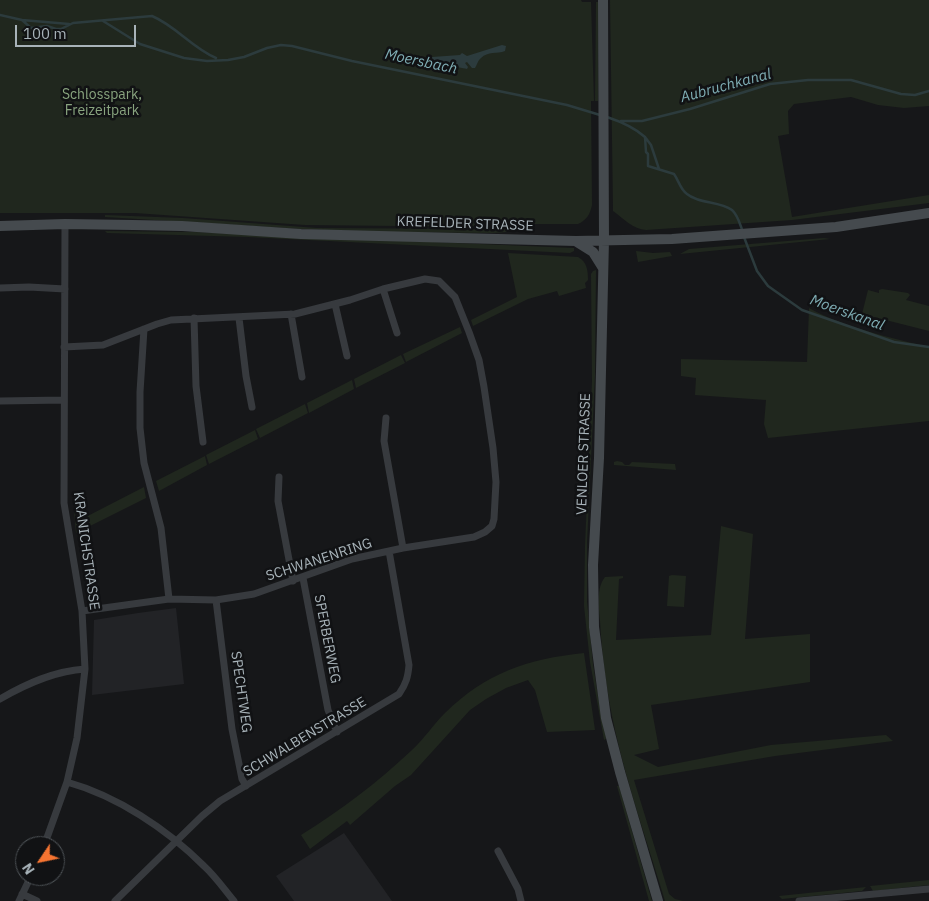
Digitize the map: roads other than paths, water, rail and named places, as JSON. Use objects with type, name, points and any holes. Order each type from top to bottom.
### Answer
[{"type":"main road","name":"VENLOER STRASSE","points":[[603,0],[604,268],[599,458],[593,556],[594,627],[606,718],[658,901]]},
{"type":"main road","name":"KREFELDER STRASSE","points":[[0,226],[65,224],[182,226],[301,234],[576,241],[672,239],[836,227],[929,213]]},
{"type":"main road","points":[[576,241],[593,252],[604,268]]},
{"type":"street","name":"KRANICHSTRASSE","points":[[47,836],[66,782],[77,738],[85,669],[82,611],[64,503],[65,224]]},
{"type":"street","name":"SCHWANENRING","points":[[64,347],[103,344],[171,320],[291,314],[425,279],[439,281],[455,297],[478,360],[484,387],[496,482],[492,526],[474,537],[403,548],[352,559],[254,594],[216,600],[169,599],[82,611]]},
{"type":"street","points":[[0,288],[65,289]]},
{"type":"street","points":[[383,289],[397,333]]},
{"type":"street","points":[[335,304],[348,356]]},
{"type":"street","points":[[291,314],[302,377]]},
{"type":"street","points":[[194,318],[196,386],[203,442]]},
{"type":"street","points":[[239,318],[252,407]]},
{"type":"street","points":[[144,329],[140,428],[144,463],[161,528],[169,599]]},
{"type":"street","points":[[0,401],[64,400]]},
{"type":"street","points":[[386,418],[384,441],[403,548]]},
{"type":"street","points":[[279,477],[278,501],[293,581]]},
{"type":"street","name":"SCHWALBENSTRASSE","points":[[115,901],[202,816],[220,802],[399,694],[408,678],[409,665],[389,551]]},
{"type":"street","name":"SPERBERWEG","points":[[303,578],[328,710],[337,732]]},
{"type":"street","name":"SPECHTWEG","points":[[216,600],[232,729],[242,779],[246,786]]},
{"type":"street","points":[[0,699],[25,685],[68,670],[85,669]]},
{"type":"street","points":[[66,782],[79,785],[116,802],[177,841],[205,867],[234,901]]},
{"type":"street","points":[[498,851],[518,889],[521,900]]},
{"type":"street","points":[[26,886],[20,898],[37,901]]},
{"type":"street","points":[[799,901],[929,889]]},
{"type":"waterway","name":"Moersbach","points":[[0,15],[22,20],[31,28],[47,26],[56,29],[61,29],[73,23],[152,16],[169,25],[199,49],[216,58]]},
{"type":"waterway","name":"Moersbach","points":[[22,20],[69,24]]},
{"type":"waterway","name":"Moersbach","points":[[103,21],[140,44],[184,58],[207,61],[228,60],[244,57],[267,48],[281,45],[292,46],[352,61],[567,105],[600,115]]},
{"type":"waterway","name":"Aubruchkanal","points":[[621,121],[642,121],[690,109],[770,84],[808,80],[851,80],[901,94],[915,95],[929,91]]},
{"type":"waterway","name":"Moerskanal","points":[[607,117],[628,125],[645,137],[648,166],[674,174],[683,190],[692,197],[732,210],[743,232]]},
{"type":"waterway","points":[[645,137],[651,145],[659,169]]},
{"type":"waterway","name":"Moerskanal","points":[[744,237],[757,271],[768,286],[802,310],[894,342],[929,347]]},
{"type":"park label","name":"Schlosspark, Freizeitpark","points":[[102,104]]}]
